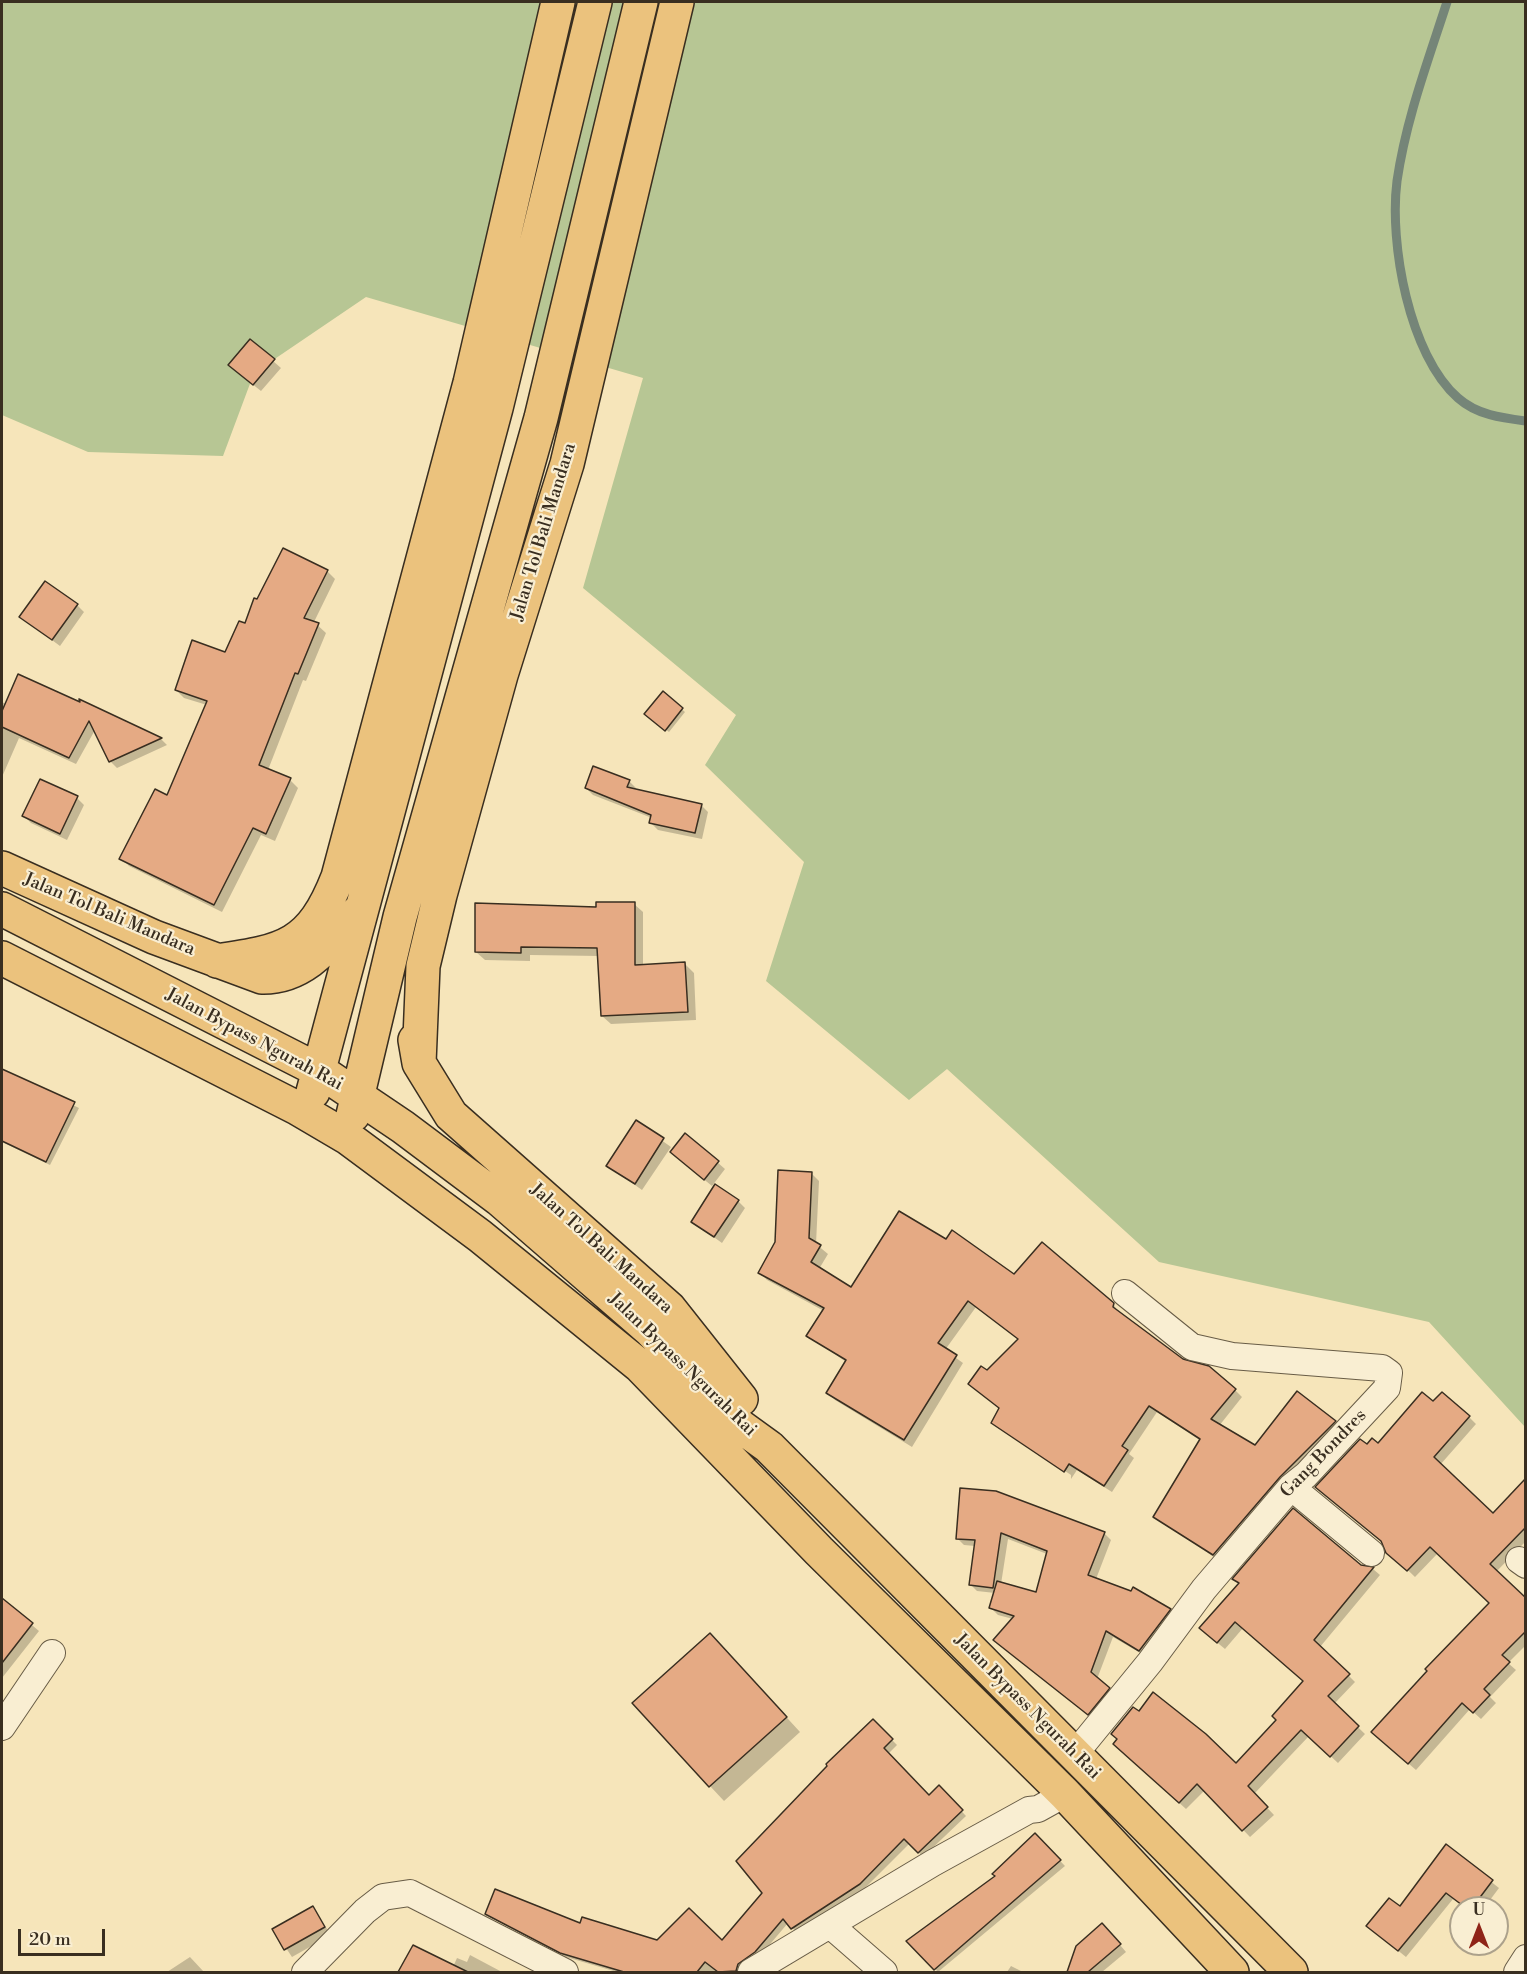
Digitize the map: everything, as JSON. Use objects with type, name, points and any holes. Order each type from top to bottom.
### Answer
[{"type":"highway","name":"Jalan Tol Bali Mandara","points":[[217,961],[270,953],[283,947],[311,926],[331,894],[465,397],[558,2]]},
{"type":"highway","name":"Jalan Tol Bali Mandara","points":[[307,1113],[496,408],[595,2]]},
{"type":"highway","name":"Jalan Tol Bali Mandara","points":[[348,1138],[400,917],[469,680],[541,418],[641,2]]},
{"type":"highway","name":"Jalan Tol Bali Mandara","points":[[419,1063],[423,966],[440,895],[501,675],[567,464],[677,2]]},
{"type":"highway","points":[[427,671],[465,397]]},
{"type":"highway","points":[[469,680],[567,464]]},
{"type":"highway","name":"Jalan Tol Bali Mandara","points":[[2,868],[154,937],[262,977],[280,978],[314,959],[362,908]]},
{"type":"highway","name":"Jalan Bypass Ngurah Rai","points":[[2,909],[320,1071],[403,1126],[508,1206],[650,1330],[740,1426],[770,1448],[1291,1972]]},
{"type":"highway","name":"Jalan Tol Bali Mandara","points":[[400,917],[404,991],[419,1063],[451,1115],[669,1308],[753,1414],[770,1448]]},
{"type":"highway","name":"Jalan Bypass Ngurah Rai","points":[[2,958],[307,1113],[348,1138],[480,1236],[640,1366],[819,1551],[1060,1788],[1232,1972]]},
{"type":"street","name":"Gang Bondres","points":[[1074,1755],[1150,1662],[1204,1589],[1291,1487],[1306,1475],[1387,1388],[1389,1373],[1382,1368],[1232,1356],[1192,1347],[1125,1293]]},
{"type":"street","points":[[1291,1487],[1371,1554]]},
{"type":"street","points":[[2,1727],[52,1653]]},
{"type":"street","points":[[751,1972],[933,1863],[1029,1810],[1038,1809],[1060,1788]]},
{"type":"street","points":[[305,1972],[365,1911],[383,1897],[410,1893],[566,1972]]},
{"type":"street","points":[[830,1925],[884,1972]]},
{"type":"street","points":[[1517,1972],[1526,1958]]},
{"type":"green space","points":[[2,2],[1525,2],[1525,1427],[1429,1322],[1159,1262],[947,1069],[909,1100],[766,981],[804,862],[705,765],[736,715],[583,588],[643,378],[366,297],[254,373],[223,456],[88,452],[2,415]]},
{"type":"building","points":[[250,339],[275,359],[253,385],[228,365]]},
{"type":"building","points":[[283,548],[328,570],[304,618],[319,623],[298,674],[295,673],[259,765],[291,778],[266,834],[253,828],[214,905],[119,859],[155,789],[167,795],[207,701],[175,690],[192,640],[225,652],[239,621],[245,623],[254,598],[257,599]]},
{"type":"building","points":[[45,581],[78,604],[52,640],[19,617]]},
{"type":"building","points":[[18,674],[80,702],[79,699],[162,738],[109,762],[89,721],[69,758],[2,727],[2,711]]},
{"type":"building","points":[[663,691],[683,708],[665,731],[644,714]]},
{"type":"building","points":[[593,766],[630,780],[627,787],[702,804],[695,833],[649,823],[651,815],[585,788]]},
{"type":"building","points":[[40,779],[78,796],[60,834],[22,816]]},
{"type":"building","points":[[596,902],[635,902],[635,965],[685,962],[688,1012],[601,1016],[597,948],[521,947],[521,953],[475,952],[475,903],[596,907]]},
{"type":"building","points":[[2,1069],[75,1102],[46,1162],[2,1141]]},
{"type":"building","points":[[636,1120],[664,1138],[635,1184],[606,1166]]},
{"type":"building","points":[[685,1133],[719,1161],[704,1180],[670,1152]]},
{"type":"building","points":[[778,1170],[812,1172],[809,1238],[821,1245],[811,1262],[851,1287],[899,1211],[946,1239],[952,1230],[1014,1274],[1042,1242],[1114,1303],[1113,1307],[1183,1359],[1209,1366],[1236,1389],[1211,1419],[1255,1445],[1297,1391],[1336,1421],[1280,1477],[1213,1555],[1153,1517],[1200,1439],[1149,1406],[1122,1446],[1128,1450],[1104,1486],[1069,1464],[1064,1472],[991,1423],[999,1408],[968,1384],[981,1366],[987,1370],[1018,1339],[968,1301],[938,1343],[957,1355],[904,1440],[826,1393],[846,1360],[806,1336],[824,1308],[758,1273],[775,1242]]},
{"type":"building","points":[[715,1184],[739,1200],[714,1237],[691,1222]]},
{"type":"building","points":[[1422,1392],[1433,1401],[1442,1392],[1470,1416],[1434,1457],[1493,1513],[1526,1478],[1526,1527],[1490,1564],[1526,1598],[1526,1631],[1502,1655],[1510,1662],[1484,1689],[1490,1695],[1473,1713],[1462,1703],[1408,1764],[1371,1732],[1427,1671],[1425,1669],[1489,1603],[1430,1547],[1407,1571],[1386,1553],[1381,1541],[1315,1487],[1360,1439],[1367,1444],[1372,1438],[1378,1443]]},
{"type":"building","points":[[960,1488],[996,1491],[1105,1532],[1088,1575],[1131,1591],[1133,1587],[1171,1609],[1139,1651],[1106,1631],[1091,1672],[1110,1688],[1088,1715],[993,1640],[1014,1616],[989,1608],[997,1581],[1036,1592],[1047,1551],[1001,1533],[993,1588],[969,1585],[975,1540],[956,1539]]},
{"type":"building","points":[[1293,1508],[1361,1565],[1374,1567],[1314,1640],[1350,1674],[1328,1696],[1359,1726],[1330,1757],[1301,1730],[1248,1786],[1268,1807],[1242,1831],[1197,1784],[1179,1803],[1113,1744],[1117,1739],[1111,1734],[1133,1707],[1139,1711],[1153,1692],[1206,1734],[1236,1763],[1276,1720],[1272,1716],[1303,1681],[1235,1622],[1217,1643],[1199,1628],[1239,1583],[1232,1579]]},
{"type":"building","points":[[2,1598],[33,1623],[2,1663]]},
{"type":"building","points":[[710,1633],[787,1717],[709,1787],[632,1703]]},
{"type":"building","points":[[873,1719],[893,1739],[884,1748],[929,1795],[939,1785],[963,1810],[918,1853],[904,1839],[860,1884],[791,1929],[783,1919],[755,1952],[738,1964],[736,1971],[718,1972],[705,1962],[697,1972],[624,1972],[560,1953],[485,1914],[495,1889],[580,1923],[582,1917],[657,1940],[689,1908],[722,1940],[762,1893],[736,1861],[827,1766],[826,1764]]},
{"type":"building","points":[[1035,1833],[1061,1860],[934,1970],[906,1941],[995,1876],[992,1874]]},
{"type":"building","points":[[1446,1844],[1493,1880],[1481,1896],[1450,1896],[1446,1893],[1398,1951],[1366,1926],[1389,1898],[1400,1906]]},
{"type":"building","points":[[313,1906],[325,1927],[284,1950],[272,1929]]},
{"type":"building","points":[[1102,1923],[1121,1944],[1088,1972],[1067,1972],[1076,1946]]},
{"type":"building","points":[[413,1945],[468,1972],[398,1972]]},
{"type":"waterway","points":[[1447,2],[1418,90],[1401,158],[1395,206],[1400,266],[1415,327],[1441,379],[1458,398],[1473,408],[1499,417],[1526,421]]}]
